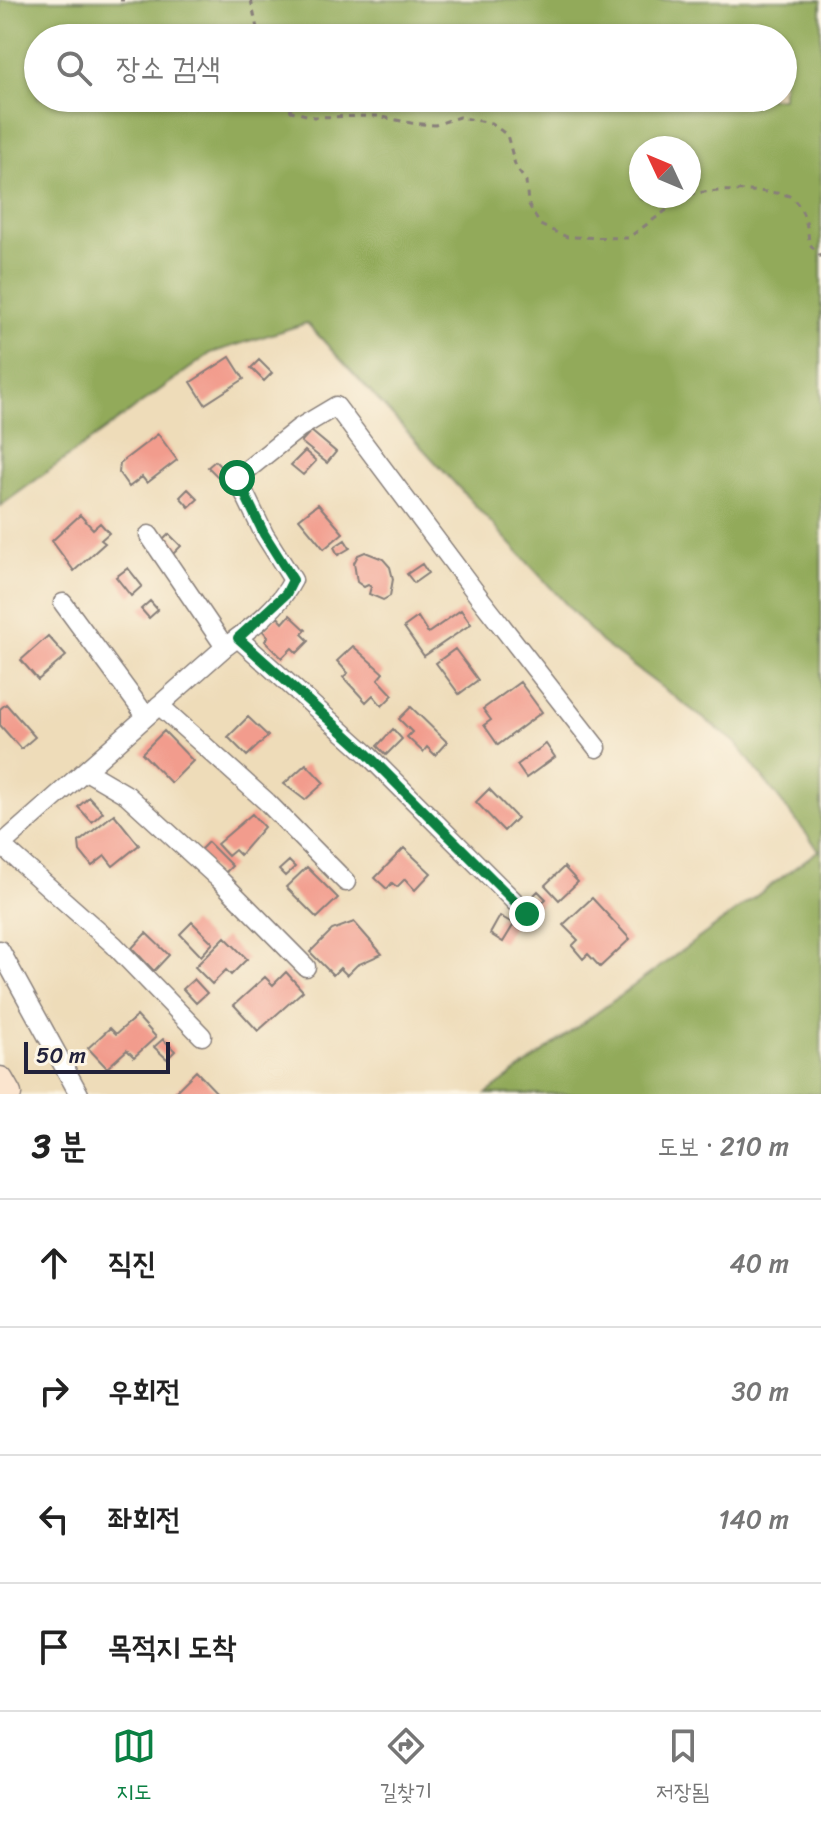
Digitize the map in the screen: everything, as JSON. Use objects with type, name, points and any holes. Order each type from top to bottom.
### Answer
[{"type":"main road","points":[[0,1080],[8,1094]]},
{"type":"street","points":[[202,1036],[114,945],[1,845],[286,594],[293,580],[264,534],[237,478],[299,428],[336,406],[597,748]]},
{"type":"street","points":[[149,535],[232,642],[366,753],[527,914]]},
{"type":"street","points":[[63,603],[153,710],[256,791],[346,882]]},
{"type":"street","points":[[86,771],[127,795],[218,878],[306,967]]},
{"type":"street","points":[[0,950],[79,1094]]},
{"type":"path","points":[[251,0],[256,24]]},
{"type":"path","points":[[295,112],[314,117],[378,116],[435,125],[459,117],[491,123],[507,135],[516,168],[526,181],[528,203],[540,225],[567,237],[628,238],[670,208]]},
{"type":"path","points":[[701,195],[774,192],[791,197],[808,220],[809,243],[821,257]]},
{"type":"green space","points":[[0,0],[821,0],[821,1094],[486,1094],[819,850],[735,742],[601,642],[307,323],[211,353],[0,506]]},
{"type":"building","points":[[230,357],[244,379],[205,404],[191,382]]},
{"type":"building","points":[[259,360],[272,373],[264,381],[251,368]]},
{"type":"building","points":[[311,431],[336,452],[327,463],[301,442]]},
{"type":"building","points":[[158,434],[177,460],[147,483],[142,477],[129,487],[119,473],[120,463]]},
{"type":"building","points":[[305,451],[316,461],[303,475],[291,465]]},
{"type":"building","points":[[215,461],[226,472],[219,478],[208,467]]},
{"type":"building","points":[[188,489],[198,499],[189,507],[180,497]]},
{"type":"building","points":[[318,504],[343,533],[324,549],[299,519]]},
{"type":"building","points":[[80,515],[93,529],[100,523],[109,533],[101,540],[105,543],[74,571],[52,541]]},
{"type":"building","points":[[169,534],[181,546],[171,556],[159,544]]},
{"type":"building","points":[[345,540],[350,548],[338,555],[334,547]]},
{"type":"building","points":[[365,552],[383,559],[390,567],[393,579],[390,596],[383,600],[369,594],[371,587],[357,582],[354,563],[358,555]]},
{"type":"building","points":[[422,564],[428,573],[414,583],[407,574]]},
{"type":"building","points":[[128,568],[142,586],[131,596],[116,577]]},
{"type":"building","points":[[150,601],[158,610],[149,618],[141,609]]},
{"type":"building","points":[[461,610],[471,624],[424,656],[404,627],[418,617],[428,633]]},
{"type":"building","points":[[290,615],[306,630],[302,634],[309,641],[297,653],[292,648],[282,658],[265,641],[268,637],[263,631],[277,616],[283,623]]},
{"type":"building","points":[[48,636],[66,656],[38,680],[21,660]]},
{"type":"building","points":[[353,646],[383,673],[378,679],[393,695],[382,706],[373,695],[366,702],[343,677],[348,673],[337,661]]},
{"type":"building","points":[[455,649],[478,680],[459,694],[436,663]]},
{"type":"building","points":[[520,682],[542,712],[498,745],[484,725],[491,720],[483,709]]},
{"type":"building","points":[[6,704],[35,737],[21,749],[0,725],[0,709]]},
{"type":"building","points":[[411,707],[447,742],[435,755],[427,747],[423,752],[407,737],[412,732],[399,719]]},
{"type":"building","points":[[248,717],[268,736],[247,756],[228,737]]},
{"type":"building","points":[[393,729],[402,739],[386,755],[377,746]]},
{"type":"building","points":[[164,731],[193,761],[171,783],[142,753]]},
{"type":"building","points":[[546,744],[555,757],[526,778],[517,765]]},
{"type":"building","points":[[306,764],[324,783],[305,800],[284,784]]},
{"type":"building","points":[[489,789],[517,818],[504,831],[476,802]]},
{"type":"building","points":[[89,797],[103,812],[92,822],[78,807]]},
{"type":"building","points":[[114,814],[139,845],[113,866],[105,856],[92,866],[80,851],[79,842]]},
{"type":"building","points":[[252,814],[264,827],[240,855],[235,850],[228,856],[217,844]]},
{"type":"building","points":[[208,842],[232,866],[221,877],[197,853]]},
{"type":"building","points":[[404,848],[431,873],[415,890],[405,879],[397,887],[392,883],[387,889],[375,878]]},
{"type":"building","points":[[289,861],[295,867],[285,876],[279,870]]},
{"type":"building","points":[[307,867],[338,898],[317,918],[286,887]]},
{"type":"building","points":[[564,867],[578,882],[559,900],[545,885]]},
{"type":"building","points":[[538,891],[546,899],[537,907],[530,899]]},
{"type":"building","points":[[592,898],[630,939],[600,967],[588,954],[583,959],[572,946],[578,940],[563,925]]},
{"type":"building","points":[[500,916],[514,924],[503,942],[490,934]]},
{"type":"building","points":[[192,922],[213,943],[201,956],[180,934]]},
{"type":"building","points":[[354,922],[382,954],[357,965],[347,975],[340,968],[333,975],[310,952],[332,930]]},
{"type":"building","points":[[146,933],[169,955],[154,971],[132,948]]},
{"type":"building","points":[[225,937],[247,959],[231,975],[226,970],[212,984],[195,967]]},
{"type":"building","points":[[286,972],[303,991],[258,1031],[234,1005],[265,977],[273,985]]},
{"type":"building","points":[[194,979],[207,993],[196,1003],[183,989]]},
{"type":"building","points":[[137,1016],[156,1037],[134,1057],[127,1050],[107,1068],[88,1048],[110,1028],[116,1034]]},
{"type":"building","points":[[163,1039],[175,1051],[167,1059],[154,1047]]},
{"type":"building","points":[[196,1071],[218,1094],[173,1094]]},
{"type":"route","points":[[237,478],[264,534],[293,580],[286,594],[238,638],[366,753],[527,914]]}]
